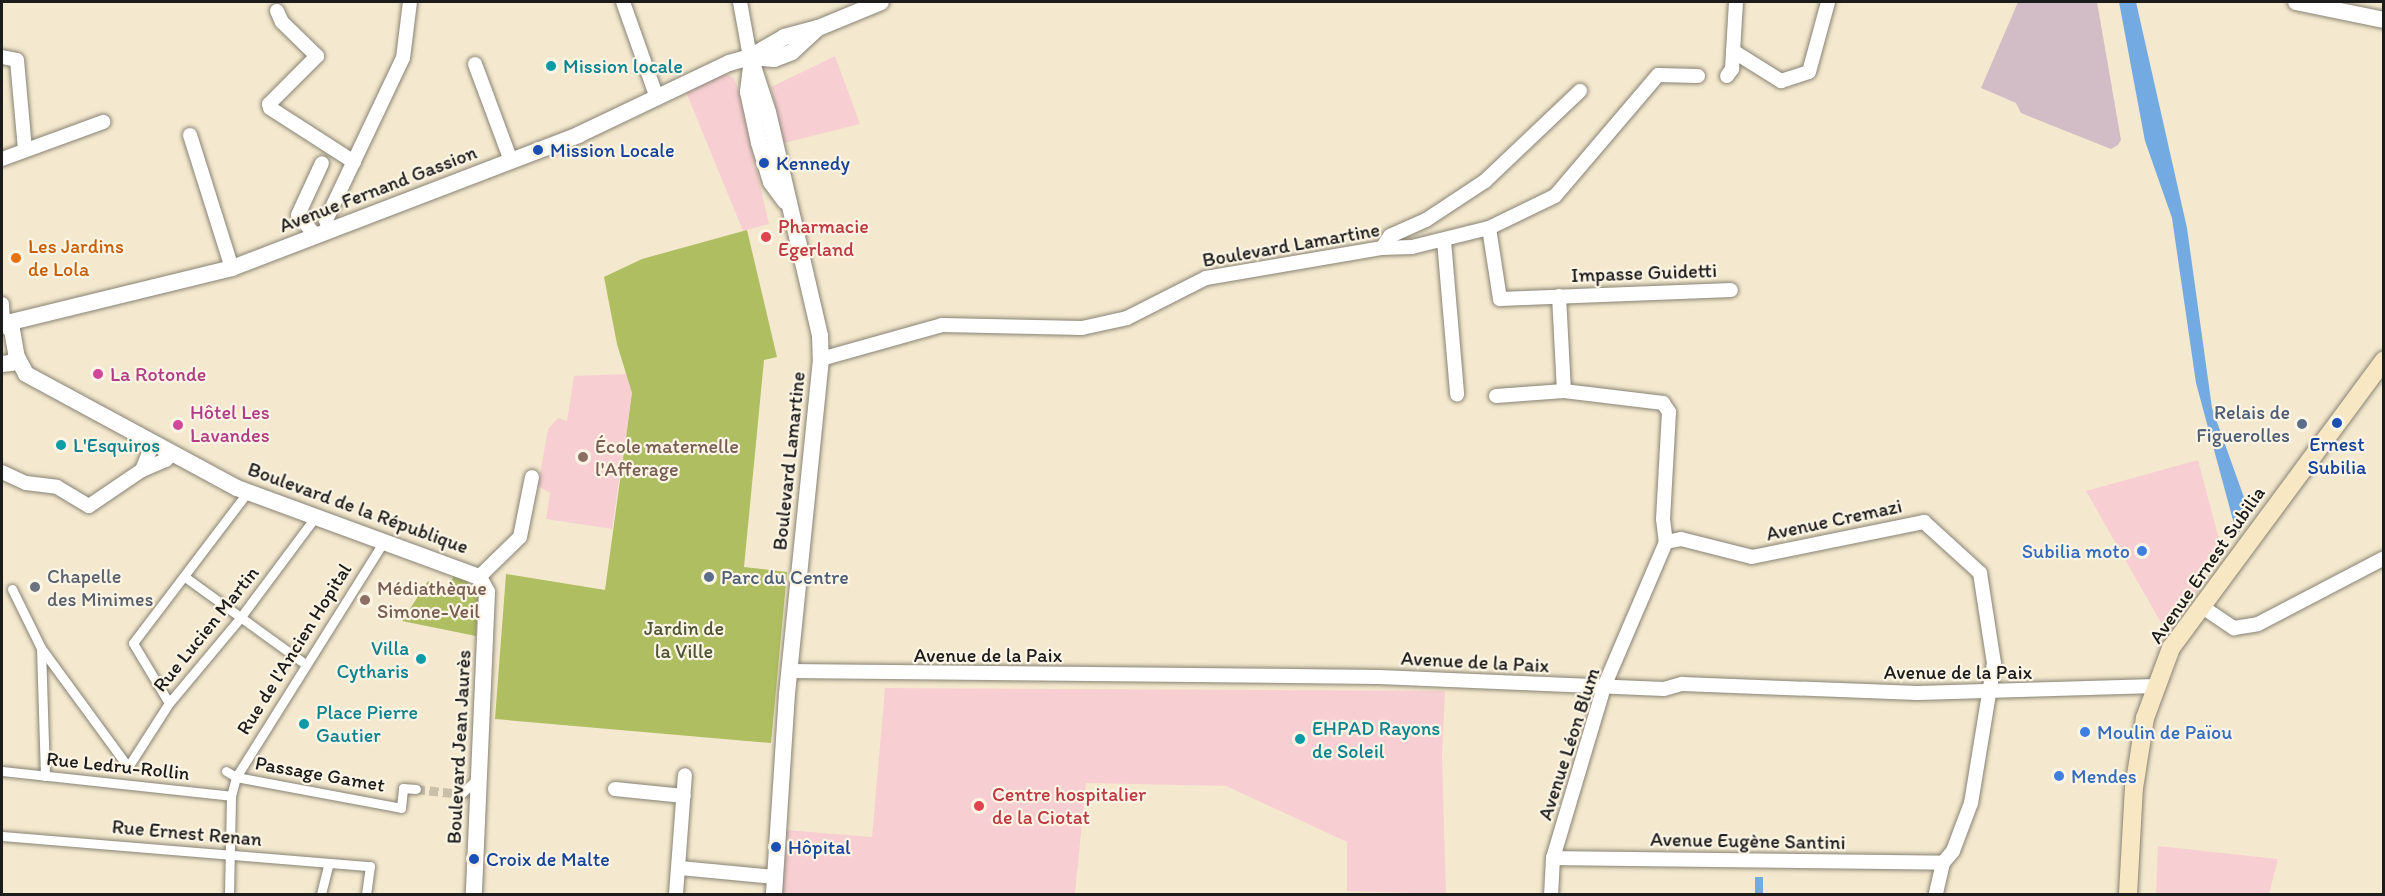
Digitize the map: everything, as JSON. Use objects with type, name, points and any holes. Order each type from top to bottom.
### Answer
[{"type":"main road","name":"Avenue Ernest Subilia","points":[[2127,894],[2134,788],[2145,718],[2171,648],[2384,360]]},
{"type":"street","points":[[322,163],[298,215],[322,233],[326,220],[403,58],[410,2]]},
{"type":"street","points":[[623,2],[657,98]]},
{"type":"street","points":[[740,2],[751,62],[766,104],[820,336],[821,359]]},
{"type":"street","name":"Avenue Fernand Gassion","points":[[4,322],[232,268],[511,160],[657,98],[751,62],[784,37],[818,28],[881,2]]},
{"type":"street","points":[[1727,75],[1732,69],[1736,2]]},
{"type":"street","points":[[1734,51],[1782,81],[1809,72],[1828,2]]},
{"type":"street","points":[[2296,2],[2384,20]]},
{"type":"street","points":[[277,11],[282,22],[317,56],[269,104],[270,108],[354,162]]},
{"type":"street","points":[[2,57],[17,60],[25,149]]},
{"type":"street","points":[[475,64],[511,160]]},
{"type":"street","name":"Boulevard Lamartine","points":[[774,894],[789,671],[821,359],[942,325],[1082,328],[1127,318],[1206,278],[1382,248],[1443,241],[1489,228],[1555,196],[1658,75],[1698,76]]},
{"type":"street","points":[[1382,248],[1390,236],[1426,220],[1485,181],[1581,91]]},
{"type":"street","points":[[2,159],[103,122]]},
{"type":"street","points":[[190,135],[232,268]]},
{"type":"street","name":"Impasse Guidetti","points":[[1489,228],[1500,299],[1731,290]]},
{"type":"street","points":[[1443,241],[1457,394]]},
{"type":"street","points":[[1559,296],[1564,391]]},
{"type":"street","points":[[2,304],[4,322]]},
{"type":"street","name":"Boulevard de la République","points":[[4,322],[9,360],[26,374],[153,443],[247,493],[474,574]]},
{"type":"street","points":[[1496,396],[1564,391],[1668,405],[1663,519],[1666,542]]},
{"type":"street","points":[[2,472],[27,483],[57,487],[89,506],[142,470],[153,443]]},
{"type":"street","points":[[142,470],[151,470],[172,453]]},
{"type":"street","points":[[474,574],[520,537],[532,477]]},
{"type":"street","points":[[169,703],[133,643],[247,493]]},
{"type":"street","name":"Rue Lucien Martin","points":[[128,766],[169,703],[240,618],[316,516]]},
{"type":"street","name":"Avenue Cremazi","points":[[1666,542],[1682,539],[1752,557],[1916,522],[1932,525],[1975,567],[1983,580],[1994,663],[1971,803],[1953,851],[1944,862],[1936,894]]},
{"type":"street","name":"Rue de l'Ancien Hopital","points":[[229,894],[231,796],[236,777],[384,541]]},
{"type":"street","name":"Avenue Léon Blum","points":[[1551,894],[1553,858],[1604,687],[1666,542]]},
{"type":"street","points":[[2201,606],[2234,628],[2258,624],[2384,558]]},
{"type":"street","name":"Boulevard Jean Jaurès","points":[[474,574],[487,592],[474,894]]},
{"type":"street","points":[[184,577],[305,664]]},
{"type":"street","points":[[12,589],[41,648],[128,766],[130,787]]},
{"type":"street","points":[[41,648],[45,776]]},
{"type":"street","name":"Avenue de la Paix","points":[[789,671],[1379,677],[1664,689],[1682,684],[1990,694],[2156,686]]},
{"type":"street","name":"Rue Ledru-Rollin","points":[[2,771],[130,787],[231,796]]},
{"type":"street","points":[[225,771],[236,777]]},
{"type":"street","points":[[676,894],[680,868],[685,775]]},
{"type":"street","name":"Passage Gamet","points":[[236,777],[401,808],[403,788],[416,789]]},
{"type":"street","points":[[461,794],[478,778]]},
{"type":"street","points":[[615,789],[684,796]]},
{"type":"street","name":"Rue Ernest Renan","points":[[2,836],[370,866],[366,894]]},
{"type":"street","name":"Avenue Eugène Santini","points":[[1553,858],[1944,862]]},
{"type":"street","points":[[321,894],[329,862]]},
{"type":"street","points":[[680,868],[775,877]]},
{"type":"shaded area","points":[[2018,2],[2097,2],[2121,140],[2118,145],[2111,149],[2021,113],[2016,103],[1981,88]]},
{"type":"shaded area","points":[[835,56],[860,124],[784,143],[771,87]]},
{"type":"shaded area","points":[[726,74],[734,78],[739,93],[769,224],[743,231],[686,92]]},
{"type":"shaded area","name":"École maternelle l'Afferage","points":[[628,374],[632,393],[612,529],[546,519],[550,493],[538,486],[548,429],[558,418],[567,421],[574,376]]},
{"type":"shaded area","points":[[2198,460],[2223,554],[2168,635],[2086,491]]},
{"type":"shaded area","name":"Centre hospitalier de la Ciotat","points":[[885,688],[1445,691],[1442,755],[1446,894],[1347,891],[1347,842],[1226,786],[1086,783],[1075,894],[781,894],[786,830],[872,837]]},
{"type":"shaded area","points":[[2158,846],[2278,859],[2269,894],[2156,894]]},
{"type":"green space","name":"Jardin de la Ville","points":[[747,230],[777,357],[764,360],[744,567],[787,572],[771,743],[495,719],[506,574],[605,590],[632,393],[617,344],[604,277],[642,259]]},
{"type":"green space","points":[[454,575],[465,578],[478,595],[476,636],[402,621],[428,581],[446,592]]},
{"type":"water","points":[[2119,2],[2136,2],[2187,228],[2212,408],[2251,517],[2237,535],[2196,383],[2172,218],[2145,141]]},
{"type":"water","points":[[1755,877],[1763,877],[1763,894],[1755,894]]},
{"type":"tunnel","points":[[416,789],[461,794]]},
{"type":"place","name":"Mission locale","points":[[551,66]]},
{"type":"place","name":"Mission Locale","points":[[538,150]]},
{"type":"place","name":"Kennedy","points":[[764,163]]},
{"type":"place","name":"Pharmacie Egerland","points":[[766,237]]},
{"type":"place","name":"Les Jardins de Lola","points":[[16,258]]},
{"type":"place","name":"La Rotonde","points":[[98,374]]},
{"type":"place","name":"Ernest Subilia","points":[[2337,423]]},
{"type":"place","name":"Relais de Figuerolles","points":[[2302,424]]},
{"type":"place","name":"Hôtel Les Lavandes","points":[[178,425]]},
{"type":"place","name":"L'Esquiros","points":[[61,445]]},
{"type":"place","name":"École maternelle l'Afferage","points":[[583,457]]},
{"type":"place","name":"Subilia moto","points":[[2142,551]]},
{"type":"place","name":"Parc du Centre","points":[[709,577]]},
{"type":"place","name":"Chapelle des Minimes","points":[[35,587]]},
{"type":"place","name":"Médiathèque Simone-Veil","points":[[365,600]]},
{"type":"place","name":"Villa Cytharis","points":[[421,659]]},
{"type":"place","name":"Place Pierre Gautier","points":[[304,724]]},
{"type":"place","name":"Moulin de Païou","points":[[2085,732]]},
{"type":"place","name":"EHPAD Rayons de Soleil","points":[[1300,739]]},
{"type":"place","name":"Mendes","points":[[2059,776]]},
{"type":"place","name":"Centre hospitalier de la Ciotat","points":[[979,806]]},
{"type":"place","name":"Hôpital","points":[[776,847]]},
{"type":"place","name":"Croix de Malte","points":[[474,859]]}]
